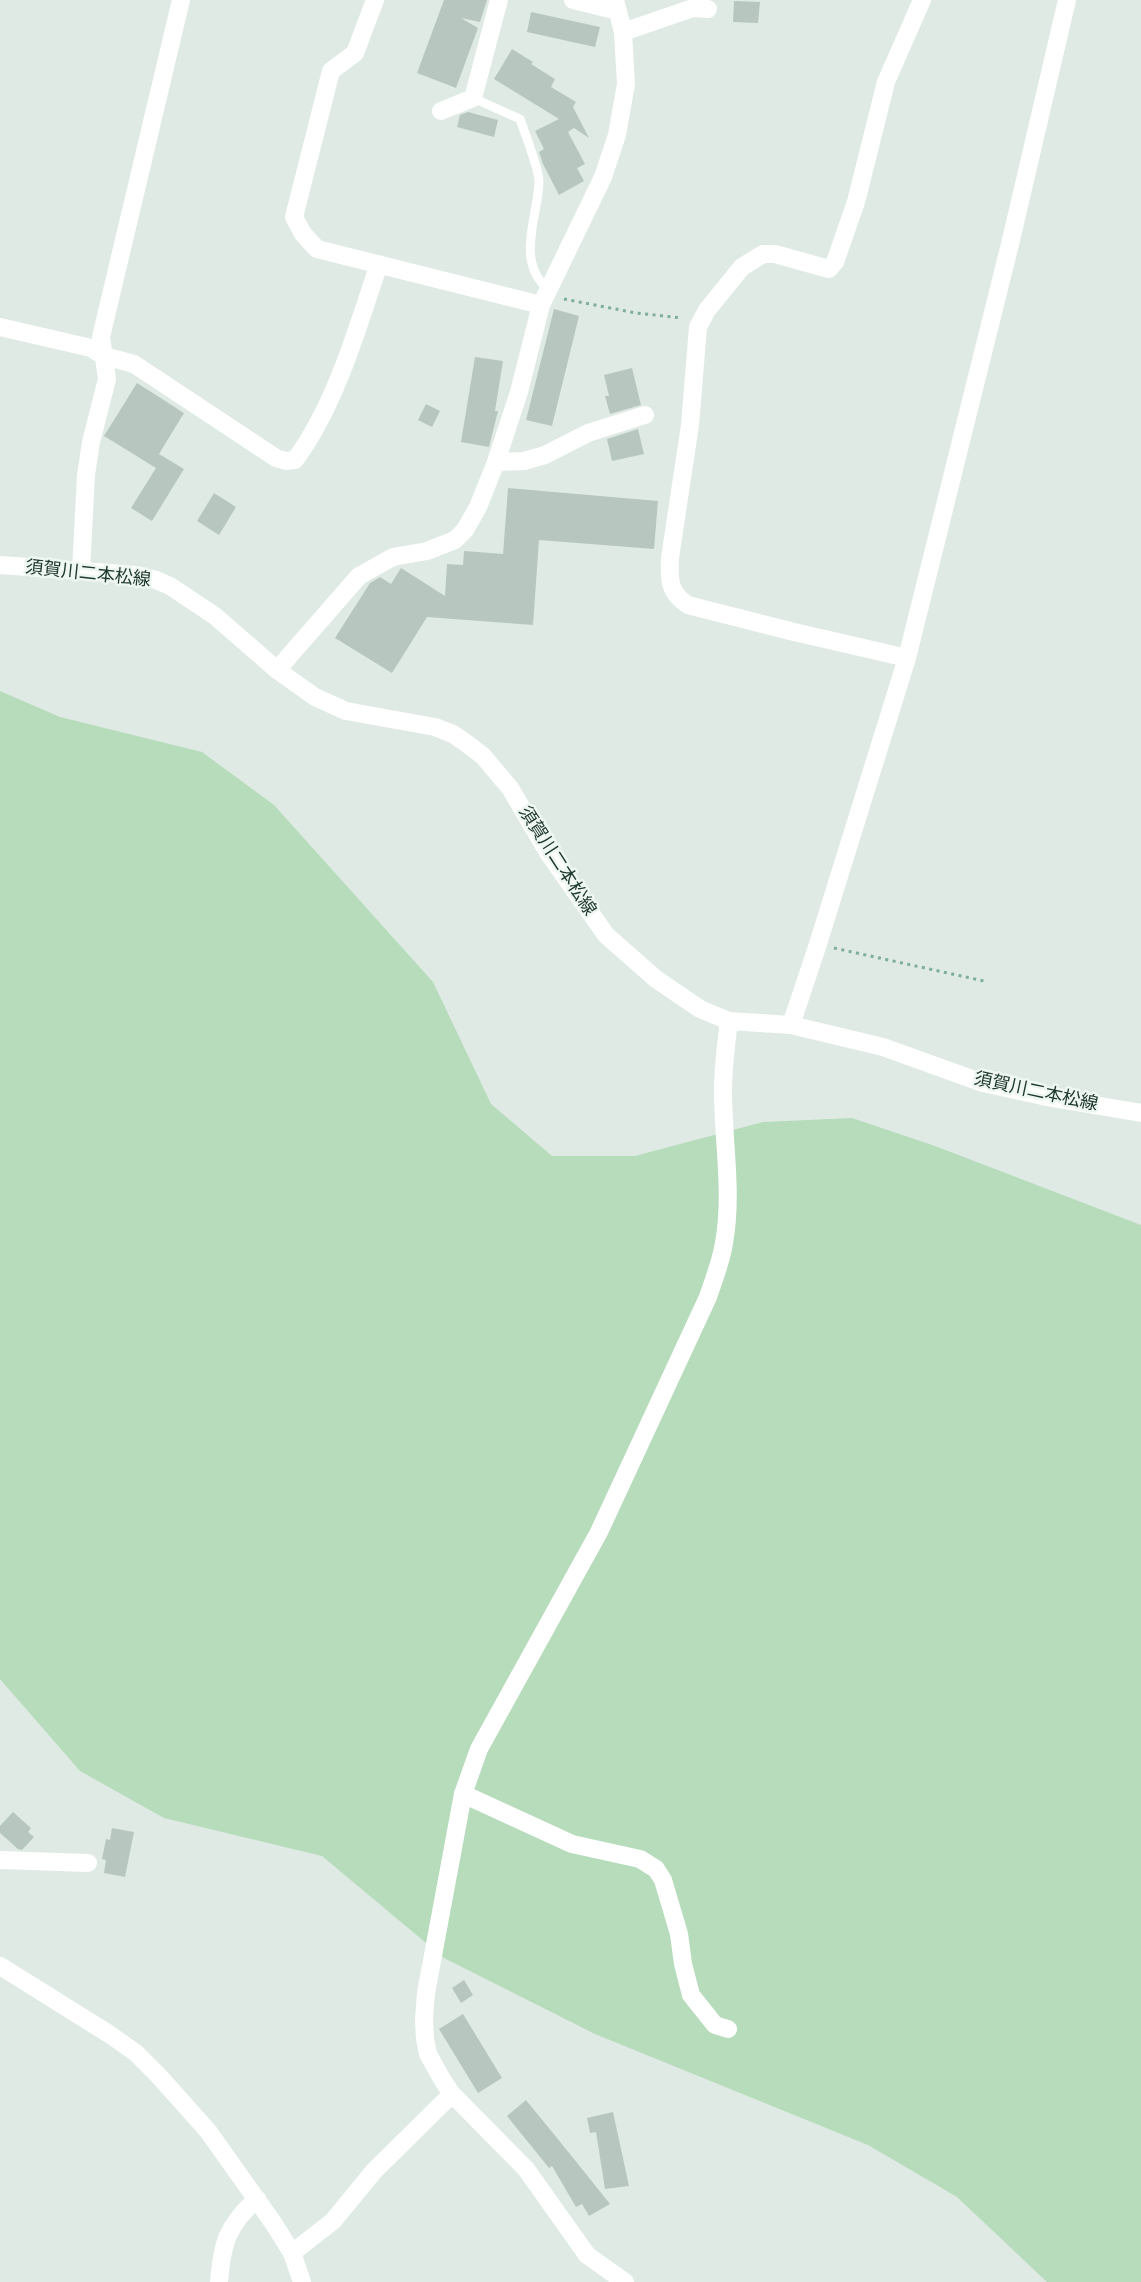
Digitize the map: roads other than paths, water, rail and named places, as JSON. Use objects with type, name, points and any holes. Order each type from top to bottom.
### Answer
[{"type":"street","points":[[81,571],[86,475],[91,442],[107,379],[100,337],[181,0]]},
{"type":"street","points":[[375,0],[355,53],[331,70],[294,216],[303,234],[317,249],[379,264],[545,296]]},
{"type":"street","points":[[441,111],[474,98],[499,0]]},
{"type":"street","points":[[277,670],[359,576],[393,557],[427,551],[455,540],[465,530],[478,507],[496,462],[519,392],[545,296],[603,177],[617,135],[626,84],[623,32],[616,5],[573,0]]},
{"type":"street","points":[[907,658],[688,605],[671,589],[669,578],[690,425],[698,327],[701,320],[742,267],[763,254],[775,254],[830,269],[835,262],[856,202],[886,82],[922,0]]},
{"type":"street","points":[[791,1025],[907,658],[1011,240],[1067,0]]},
{"type":"street","points":[[623,32],[693,8],[708,9]]},
{"type":"street","points":[[0,327],[91,348],[104,356],[134,364],[276,458],[286,461],[295,460],[307,444],[338,379],[379,264]]},
{"type":"street","points":[[496,462],[524,461],[545,455],[588,433],[645,415]]},
{"type":"street","name":"須賀川二本松線","points":[[0,565],[136,575],[156,579],[214,616],[277,670],[315,698],[346,711],[435,727],[453,734],[483,756],[510,788],[547,851],[606,934],[624,952],[682,999],[711,1015],[729,1021],[791,1025],[883,1047],[983,1083],[1052,1098],[1141,1113]]},
{"type":"street","points":[[625,2282],[609,2273],[587,2255],[526,2169],[452,2094],[428,2054],[424,2019],[426,1993],[463,1794],[478,1749],[599,1532],[711,1289],[724,1243],[728,1201],[723,1091],[729,1021]]},
{"type":"street","points":[[463,1794],[572,1844],[640,1859],[656,1869],[663,1880],[676,1923],[682,1964],[691,1995],[715,2025],[728,2029]]},
{"type":"street","points":[[0,1860],[88,1863]]},
{"type":"street","points":[[0,1966],[136,2053],[158,2075],[208,2131],[257,2199],[292,2253],[302,2282]]},
{"type":"street","points":[[292,2253],[333,2221],[374,2171],[452,2094]]},
{"type":"street","points":[[219,2282],[220,2262],[227,2234],[242,2211],[257,2199]]},
{"type":"lane","points":[[474,98],[520,119],[539,181],[530,227],[531,255],[536,276],[545,296]]}]
